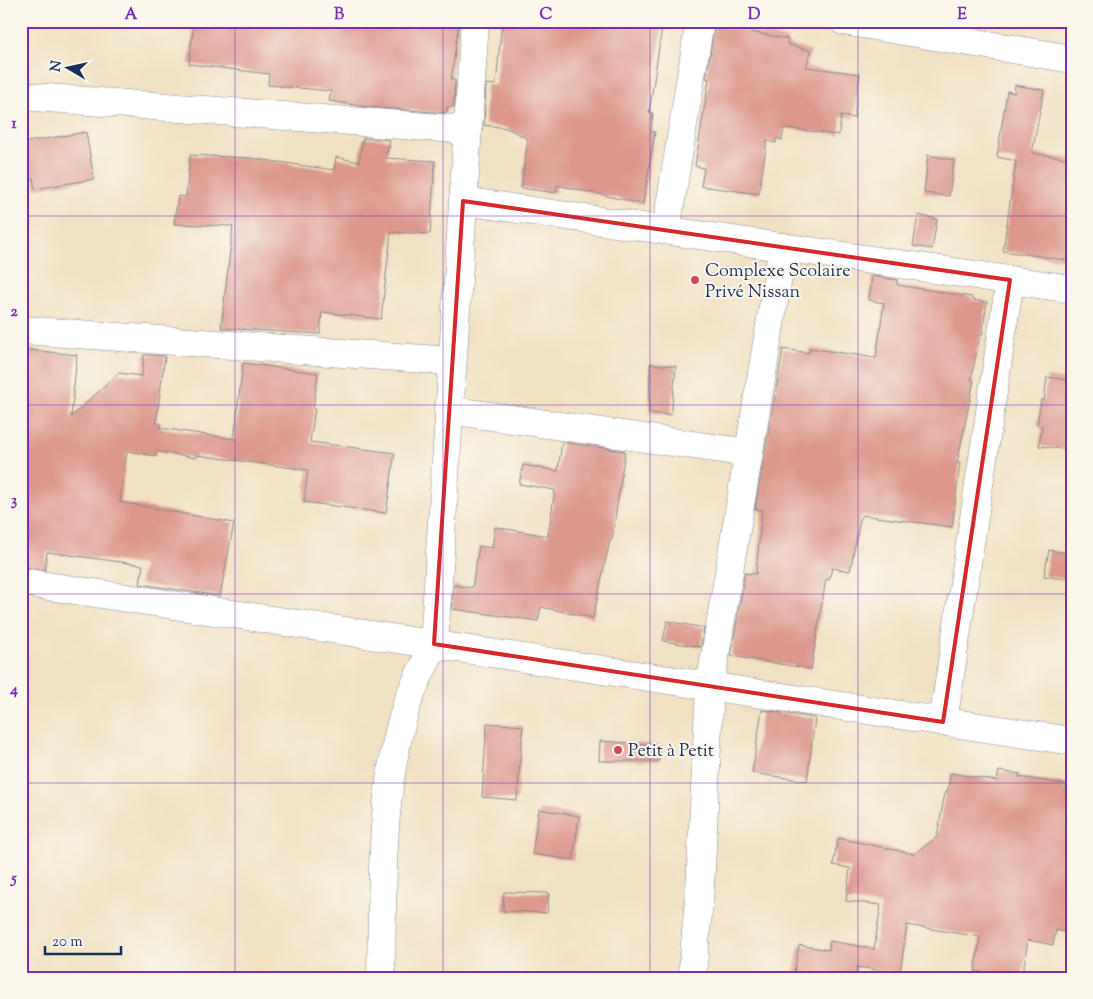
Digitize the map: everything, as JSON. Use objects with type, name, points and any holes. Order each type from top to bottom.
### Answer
[{"type":"street","points":[[381,978],[385,823],[390,778],[407,705],[434,644],[475,21]]},
{"type":"street","points":[[666,230],[700,21]]},
{"type":"street","points":[[844,21],[1072,58]]},
{"type":"street","points":[[21,96],[468,130]]},
{"type":"street","points":[[463,201],[1072,289]]},
{"type":"street","points":[[692,978],[700,888],[710,686],[783,247]]},
{"type":"street","points":[[943,722],[1010,280]]},
{"type":"street","points":[[21,330],[452,361]]},
{"type":"street","points":[[448,410],[749,453]]},
{"type":"street","points":[[21,582],[1072,741]]},
{"type":"highlighted area","points":[[463,201],[1010,280],[943,722],[434,644]]},
{"type":"building","points":[[194,21],[448,21],[459,23],[451,80],[455,80],[454,107],[447,107],[446,113],[367,107],[329,101],[331,91],[268,85],[269,74],[189,64]]},
{"type":"building","points":[[502,21],[663,21],[649,113],[653,113],[651,132],[655,132],[643,204],[557,185],[556,193],[521,188],[528,139],[507,128],[484,125],[486,84],[496,85]]},
{"type":"building","points":[[715,25],[788,39],[787,44],[811,51],[806,67],[860,74],[854,118],[841,116],[839,135],[784,128],[782,140],[776,138],[776,143],[767,141],[759,194],[701,186],[704,168],[695,166],[709,79],[706,78]]},
{"type":"building","points":[[1015,85],[1044,90],[1032,153],[1072,159],[1072,261],[1003,251],[1016,161],[997,157],[1007,91],[1014,93]]},
{"type":"building","points":[[86,132],[94,179],[35,189],[33,178],[21,183],[21,143]]},
{"type":"building","points":[[363,138],[390,140],[386,158],[435,161],[430,234],[391,232],[381,319],[322,312],[320,334],[221,328],[233,226],[174,224],[178,196],[186,197],[190,155],[250,158],[334,170],[336,157],[359,162]]},
{"type":"building","points":[[928,155],[954,160],[949,196],[924,193]]},
{"type":"building","points":[[918,215],[937,219],[932,249],[913,246]]},
{"type":"building","points":[[872,276],[897,280],[897,285],[972,297],[972,300],[987,302],[982,335],[980,335],[971,380],[974,380],[957,463],[960,463],[952,527],[861,515],[850,571],[832,568],[829,580],[826,579],[811,669],[731,656],[745,573],[756,574],[762,510],[755,509],[783,349],[809,353],[809,348],[876,358],[884,303],[869,300]]},
{"type":"building","points":[[21,349],[77,355],[71,417],[119,373],[142,376],[144,355],[165,356],[156,423],[161,423],[160,428],[234,439],[243,363],[318,373],[310,442],[395,453],[386,513],[304,502],[308,470],[196,455],[196,458],[156,451],[156,456],[127,451],[120,502],[234,523],[220,596],[140,584],[143,565],[47,552],[45,570],[21,567]]},
{"type":"building","points":[[650,364],[676,366],[671,415],[649,413]]},
{"type":"building","points":[[1047,377],[1072,381],[1072,450],[1039,446],[1042,426],[1037,425],[1041,400],[1044,400]]},
{"type":"building","points":[[562,442],[625,451],[612,540],[610,540],[593,618],[541,607],[538,621],[452,609],[454,585],[472,588],[479,546],[492,548],[495,527],[548,536],[555,490],[519,484],[523,465],[558,471]]},
{"type":"building","points":[[1049,550],[1072,554],[1072,580],[1044,576]]},
{"type":"building","points":[[667,621],[704,628],[701,647],[663,641]]},
{"type":"building","points":[[762,710],[815,718],[807,781],[752,773]]},
{"type":"building","points":[[487,723],[523,726],[517,800],[482,797]]},
{"type":"building","points":[[600,741],[660,745],[659,761],[599,761]]},
{"type":"building","points":[[999,771],[1020,774],[1019,777],[1066,784],[1065,791],[1072,792],[1072,934],[1056,930],[1053,945],[1028,940],[1022,978],[975,971],[980,937],[907,925],[900,973],[857,967],[855,978],[793,978],[799,945],[829,950],[830,941],[874,949],[881,905],[846,901],[850,868],[833,865],[838,838],[914,854],[937,837],[945,792],[947,793],[951,773],[997,781]]},
{"type":"building","points":[[539,809],[579,816],[573,860],[532,854]]},
{"type":"building","points":[[504,892],[549,893],[547,913],[503,911]]},
{"type":"place","name":"Complexe Scolaire Privé Nissan","points":[[695,280]]},
{"type":"place","name":"Petit à Petit","points":[[618,750]]}]
